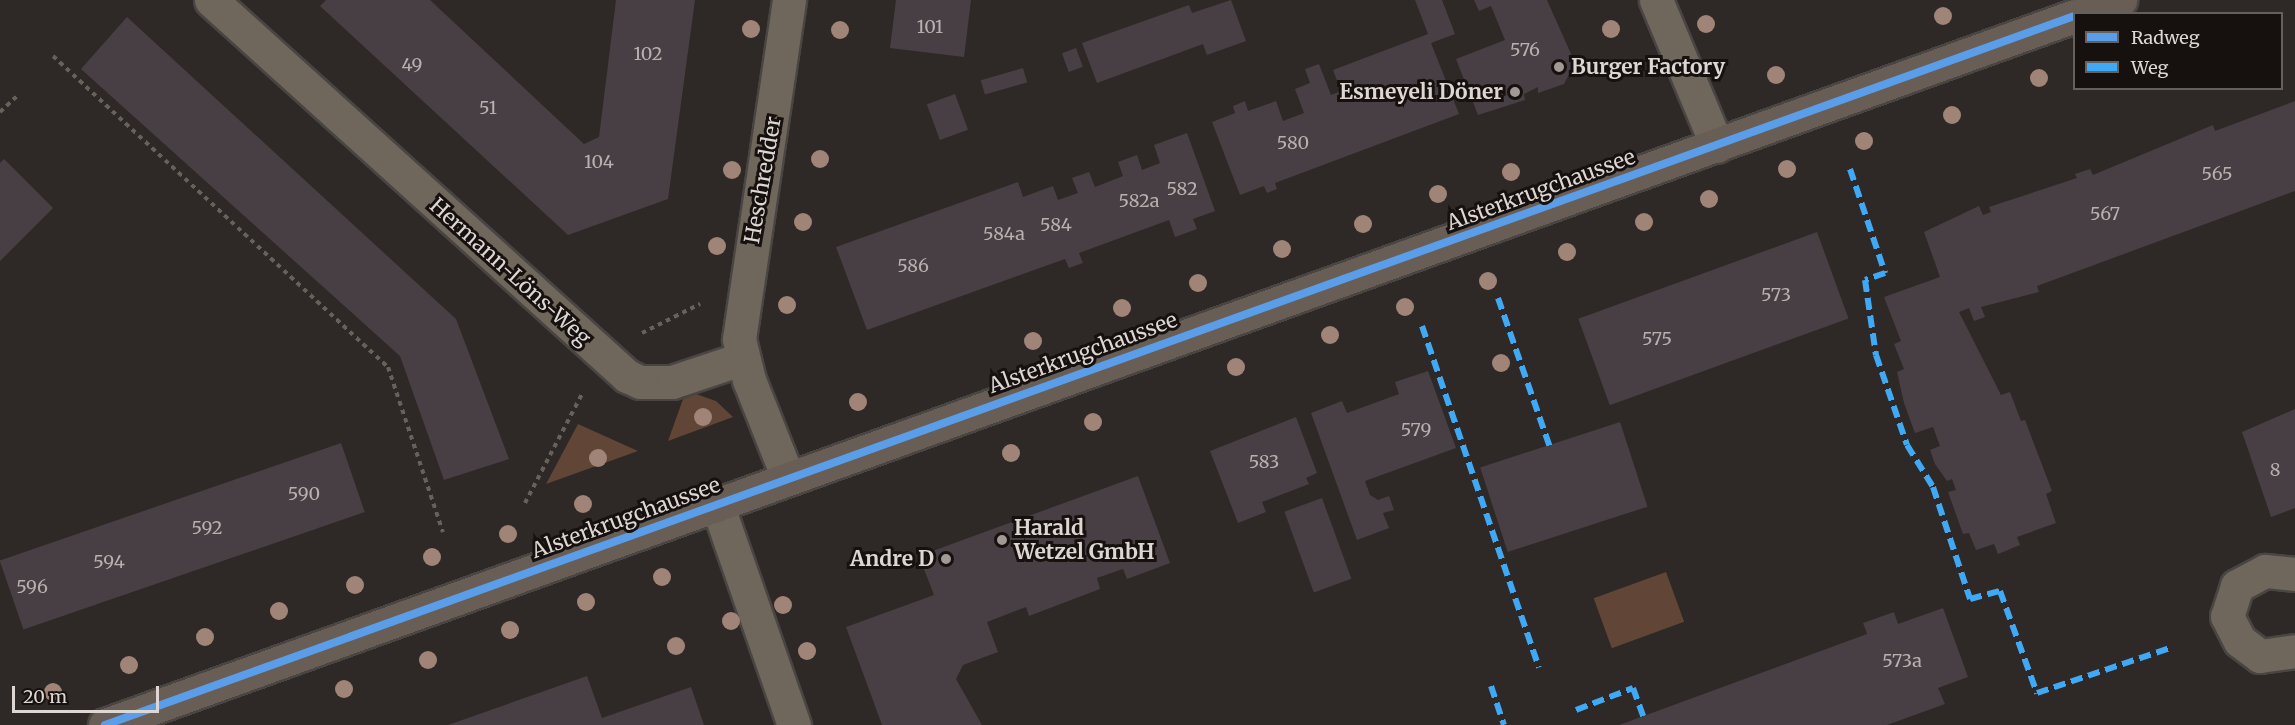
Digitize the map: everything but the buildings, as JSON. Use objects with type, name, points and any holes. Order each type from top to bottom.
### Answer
[{"type":"main road","points":[[2088,12],[2120,0]]},
{"type":"main road","name":"Alsterkrugchaussee","points":[[105,725],[2073,16]]},
{"type":"street","name":"Hermann-Löns-Weg","points":[[211,0],[627,376],[656,384],[741,359]]},
{"type":"street","name":"Heschredder","points":[[741,359],[744,281],[771,141],[789,0]]},
{"type":"street","points":[[1656,0],[1717,146]]},
{"type":"street","points":[[741,359],[788,478]]},
{"type":"street","points":[[717,504],[794,725]]},
{"type":"street","points":[[2295,574],[2265,571],[2237,586],[2227,616],[2240,641],[2260,656],[2295,651]]},
{"type":"path","points":[[53,56],[388,368],[443,532]]},
{"type":"path","points":[[0,112],[16,96]]},
{"type":"path","points":[[525,503],[606,359],[619,345],[744,281]]},
{"type":"shaded area","points":[[696,394],[716,401],[733,417],[668,441],[683,399]]},
{"type":"shaded area","points":[[578,424],[638,451],[546,484]]},
{"type":"shaded area","points":[[1666,572],[1684,622],[1612,648],[1594,598]]},
{"type":"marked path","points":[[1850,169],[1885,273],[1865,280],[1876,355],[1907,445],[1933,487],[1970,599],[2000,591],[2037,693],[2170,648]]},
{"type":"marked path","points":[[1498,298],[1550,447]]},
{"type":"marked path","points":[[1422,326],[1539,668]]},
{"type":"marked path","points":[[1491,686],[1504,725]]},
{"type":"marked path","points":[[1576,710],[1633,688],[1643,716]]},
{"type":"cycle path","points":[[105,725],[2073,16]]},
{"type":"place","name":"Burger Factory","points":[[1559,67]]},
{"type":"place","name":"Esmeyeli Döner","points":[[1515,92]]},
{"type":"place","name":"Harald Wetzel GmbH","points":[[1002,540]]},
{"type":"place","name":"Andre D","points":[[946,559]]}]
